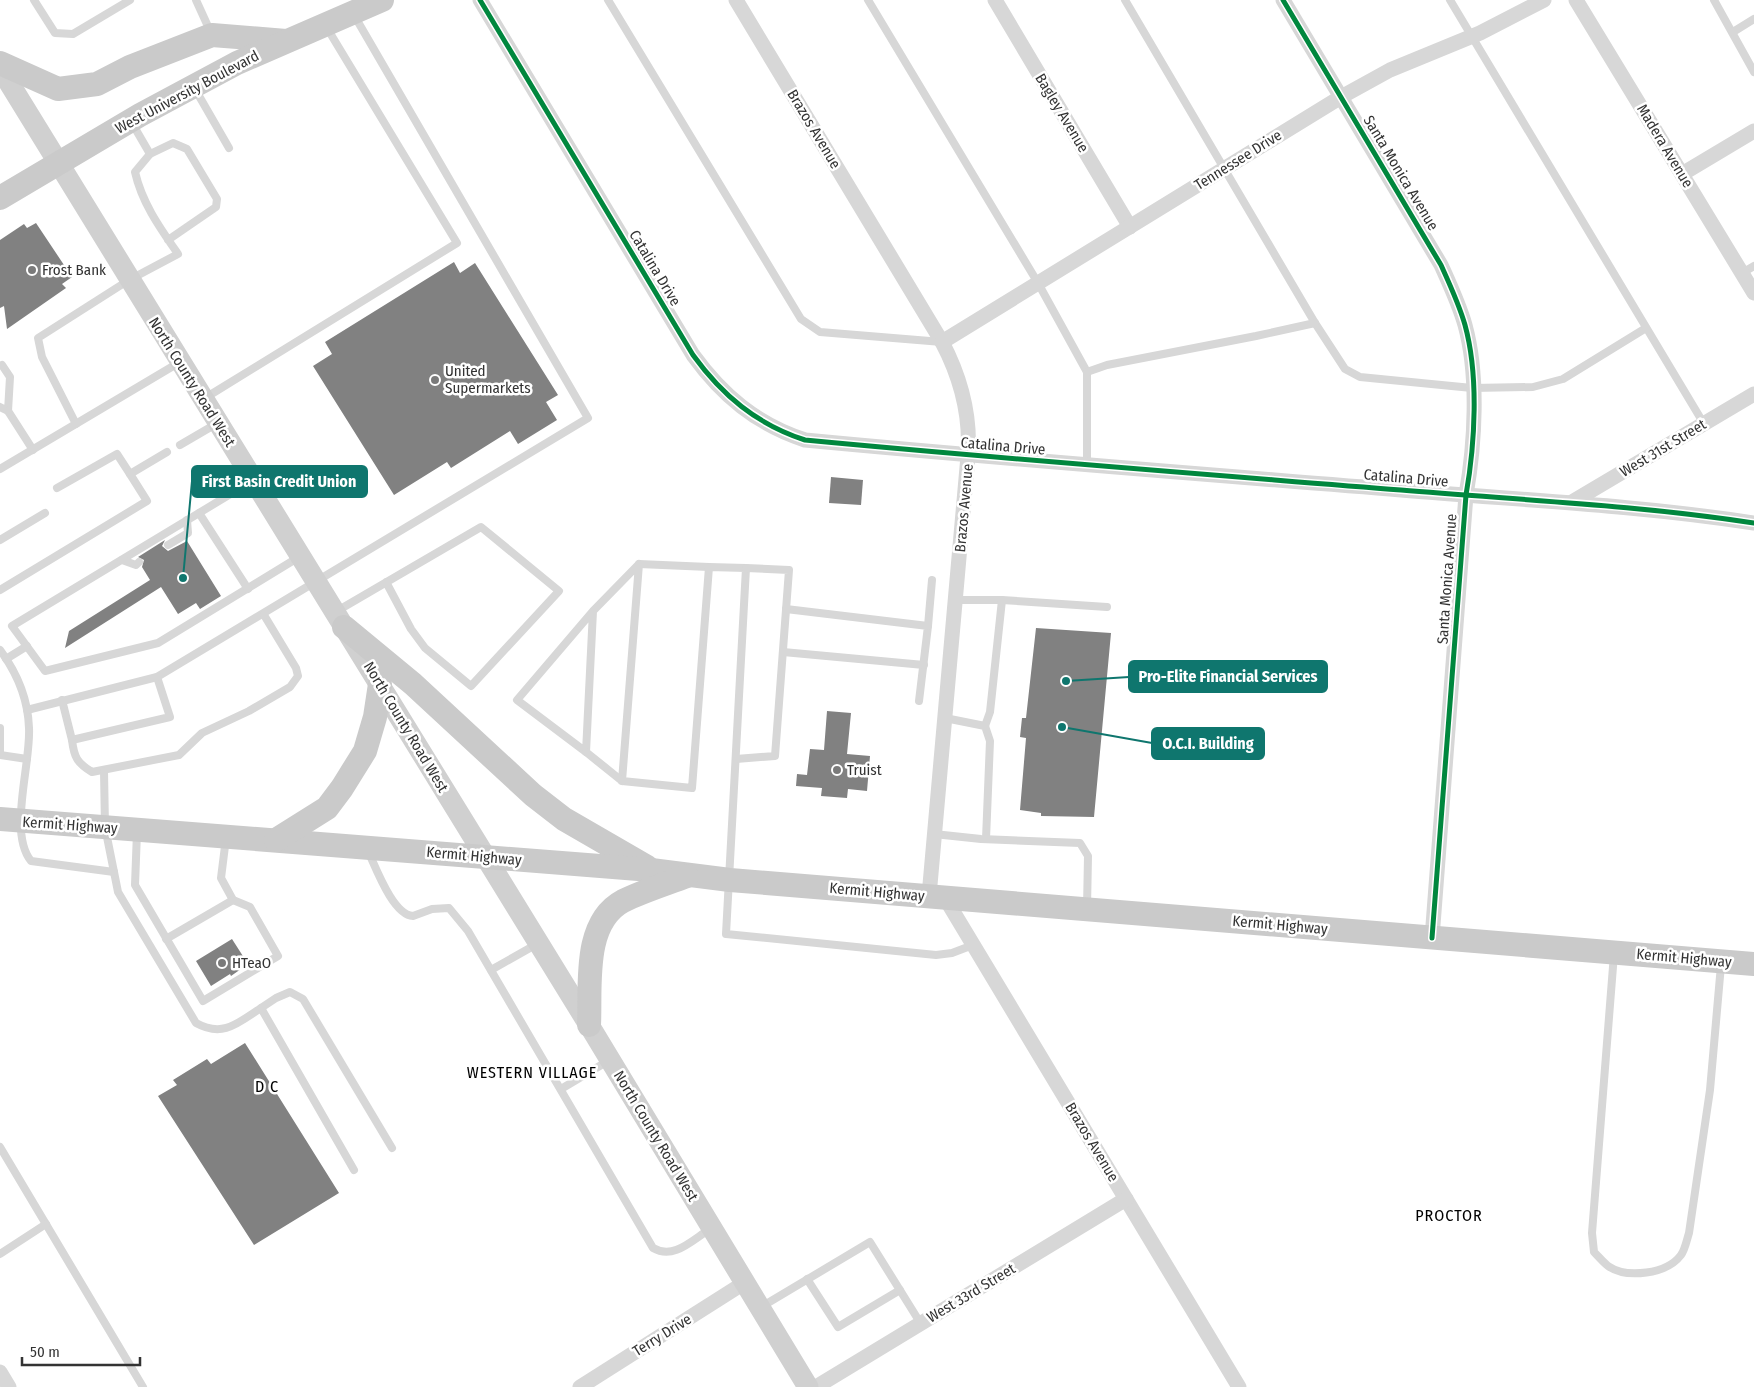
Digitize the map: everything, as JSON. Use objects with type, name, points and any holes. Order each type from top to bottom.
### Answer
[{"type":"main road","name":"West University Boulevard","points":[[0,198],[130,121],[237,63],[382,0]]},
{"type":"main road","points":[[1,70],[58,89],[97,84],[130,67],[212,35],[288,42]]},
{"type":"main road","name":"North County Road West","points":[[1,70],[589,1025],[808,1387]]},
{"type":"main road","points":[[340,620],[413,684],[533,795],[564,819],[651,870]]},
{"type":"main road","points":[[276,840],[327,808],[342,788],[365,751],[380,684]]},
{"type":"main road","name":"Kermit Highway","points":[[10,820],[651,870],[730,880],[1754,964]]},
{"type":"main road","points":[[589,1025],[592,952],[597,933],[605,919],[622,902],[688,876]]},
{"type":"street","name":"Catalina Drive","points":[[480,0],[692,355],[712,382],[737,405],[765,423],[805,440],[968,456],[1572,502],[1694,514],[1754,523]]},
{"type":"street","name":"Brazos Avenue","points":[[736,0],[942,342],[960,382],[967,411],[968,456],[934,834],[937,897],[973,945],[1239,1387]]},
{"type":"street","name":"Bagley Avenue","points":[[994,0],[1130,226]]},
{"type":"street","name":"Santa Monica Avenue","points":[[1283,0],[1441,265],[1456,298],[1466,327],[1472,388],[1472,459],[1466,495],[1432,938]]},
{"type":"street","name":"Tennessee Drive","points":[[942,342],[1341,97],[1390,70],[1472,37],[1544,0]]},
{"type":"street","name":"Madera Avenue","points":[[1576,0],[1682,174],[1748,269],[1754,293]]},
{"type":"street","points":[[1682,174],[1754,131]]},
{"type":"street","name":"West 31st Street","points":[[1572,502],[1754,394]]},
{"type":"street","name":"West 33rd Street","points":[[816,1387],[1126,1199]]},
{"type":"street","name":"Terry Drive","points":[[580,1387],[744,1284]]},
{"type":"street","points":[[0,1372],[9,1387]]},
{"type":"lane","points":[[34,0],[55,33],[73,34],[130,0]]},
{"type":"lane","points":[[196,0],[212,35]]},
{"type":"lane","points":[[608,0],[802,318],[820,332],[942,342]]},
{"type":"lane","points":[[868,0],[1038,283],[1088,372],[1087,465]]},
{"type":"lane","points":[[1125,0],[1226,168],[1315,322],[1345,369],[1360,377],[1472,388],[1533,387],[1563,379],[1646,328]]},
{"type":"lane","points":[[1450,0],[1704,424]]},
{"type":"lane","points":[[1714,0],[1754,72]]},
{"type":"lane","points":[[27,710],[157,677],[264,615],[588,418],[353,13]]},
{"type":"lane","points":[[1733,32],[1754,19]]},
{"type":"lane","points":[[203,400],[457,244],[325,25]]},
{"type":"lane","points":[[194,87],[229,148]]},
{"type":"lane","points":[[130,121],[150,154]]},
{"type":"lane","points":[[76,424],[42,357],[38,338],[129,280],[178,254],[168,240],[155,221],[139,188],[136,172],[150,154],[174,143],[187,150],[217,199],[216,207],[168,240]]},
{"type":"lane","points":[[1088,372],[1107,365],[1256,336],[1315,322]]},
{"type":"lane","points":[[2,465],[33,450],[180,362]]},
{"type":"lane","points":[[2,365],[10,377],[8,411]]},
{"type":"lane","points":[[0,407],[8,411],[33,450]]},
{"type":"lane","points":[[180,445],[218,423]]},
{"type":"lane","points":[[130,474],[167,452]]},
{"type":"lane","points":[[0,590],[147,501],[117,454],[57,488]]},
{"type":"lane","points":[[253,480],[12,626],[45,671],[158,643],[300,556]]},
{"type":"lane","points":[[0,540],[45,513]]},
{"type":"lane","points":[[199,513],[248,588]]},
{"type":"lane","points":[[168,545],[188,533],[187,520]]},
{"type":"lane","points":[[340,620],[386,582],[481,527],[559,591],[472,686],[425,648],[411,629],[386,582]]},
{"type":"lane","points":[[122,560],[136,565],[139,562]]},
{"type":"lane","points":[[710,567],[692,788],[622,780],[517,700],[593,611],[640,564],[789,570],[776,756],[736,759]]},
{"type":"lane","points":[[622,780],[640,564]]},
{"type":"lane","points":[[746,568],[726,934],[936,955],[952,953],[973,945]]},
{"type":"lane","points":[[919,701],[932,580]]},
{"type":"lane","points":[[955,600],[1002,600],[1107,607]]},
{"type":"lane","points":[[986,839],[990,741],[985,726],[990,712],[1002,600]]},
{"type":"lane","points":[[786,609],[928,626]]},
{"type":"lane","points":[[586,752],[593,611]]},
{"type":"lane","points":[[62,700],[74,754],[79,764],[92,772],[179,756],[202,733],[249,711],[290,687],[298,676],[296,668],[264,615]]},
{"type":"lane","points":[[6,658],[27,646]]},
{"type":"lane","points":[[0,650],[18,679],[27,710],[29,730],[27,759],[10,820],[23,846],[31,861],[114,872]]},
{"type":"lane","points":[[783,652],[924,665]]},
{"type":"lane","points":[[72,740],[170,717],[157,677]]},
{"type":"lane","points":[[945,718],[985,726]]},
{"type":"lane","points":[[0,728],[0,754],[27,759]]},
{"type":"lane","points":[[104,771],[105,827],[118,892],[196,1023],[218,1031],[235,1025],[276,998],[290,992],[302,999],[392,1148]]},
{"type":"lane","points":[[137,830],[135,886],[203,1001],[278,956],[250,907],[233,900],[221,878],[226,836]]},
{"type":"lane","points":[[934,834],[986,839],[1080,843],[1088,856],[1087,910]]},
{"type":"lane","points":[[366,848],[394,903],[402,913],[413,916],[432,909],[449,908],[468,931],[654,1248],[661,1252],[676,1251],[711,1228]]},
{"type":"lane","points":[[166,939],[233,900]]},
{"type":"lane","points":[[491,970],[538,943]]},
{"type":"lane","points":[[1614,952],[1592,1233],[1594,1252],[1609,1266],[1623,1272],[1647,1272],[1665,1267],[1681,1255],[1689,1233],[1710,1090],[1721,961]]},
{"type":"lane","points":[[261,1008],[354,1170]]},
{"type":"lane","points":[[560,1089],[610,1060]]},
{"type":"lane","points":[[0,1147],[143,1387]]},
{"type":"lane","points":[[0,1254],[46,1224]]},
{"type":"lane","points":[[759,1308],[870,1242],[921,1324]]},
{"type":"lane","points":[[808,1279],[838,1327],[900,1290]]},
{"type":"building","points":[[36,223],[72,277],[62,284],[66,288],[7,329],[4,306],[0,308],[0,240],[24,224],[27,228]]},
{"type":"building","name":"United Supermarkets","points":[[454,262],[460,273],[475,263],[558,395],[546,402],[557,420],[518,444],[510,431],[451,468],[447,462],[394,495],[313,366],[332,354],[325,342]]},
{"type":"building","points":[[831,477],[863,480],[861,505],[829,503]]},
{"type":"building","points":[[165,540],[162,546],[168,551],[187,541],[221,596],[200,609],[196,603],[178,614],[161,587],[65,648],[69,631],[150,580],[142,567],[144,560],[138,557]]},
{"type":"building","points":[[1036,628],[1111,633],[1094,817],[1041,816],[1041,813],[1020,810],[1026,738],[1020,737],[1022,718],[1026,718]]},
{"type":"building","points":[[827,711],[851,713],[847,754],[870,756],[867,791],[848,789],[847,798],[821,796],[822,788],[796,786],[797,774],[807,775],[810,749],[824,750]]},
{"type":"building","name":"HTeaO","points":[[232,939],[248,964],[231,976],[230,974],[211,986],[196,961]]},
{"type":"building","points":[[245,1043],[339,1193],[254,1245],[158,1096],[177,1085],[173,1080],[207,1059],[211,1064]]},
{"type":"cycle path","points":[[480,0],[693,355],[728,395],[756,417],[787,433],[805,440],[880,447],[1622,507],[1754,523]]},
{"type":"cycle path","points":[[1283,0],[1441,265],[1460,310],[1469,345],[1474,388],[1472,454],[1466,495],[1432,938]]},
{"type":"place","name":"Frost Bank","points":[[32,270]]},
{"type":"place","name":"United Supermarkets","points":[[435,380]]},
{"type":"place","name":"First Basin Credit Union","points":[[183,578]]},
{"type":"place","name":"Pro-Elite Financial Services","points":[[1066,681]]},
{"type":"place","name":"O.C.I. Building","points":[[1062,727]]},
{"type":"place","name":"Truist","points":[[837,770]]},
{"type":"place","name":"HTeaO","points":[[222,963]]},
{"type":"district","name":"WESTERN VILLAGE","points":[[532,1072]]},
{"type":"district","name":"D C","points":[[267,1086]]},
{"type":"district","name":"PROCTOR","points":[[1449,1215]]}]
